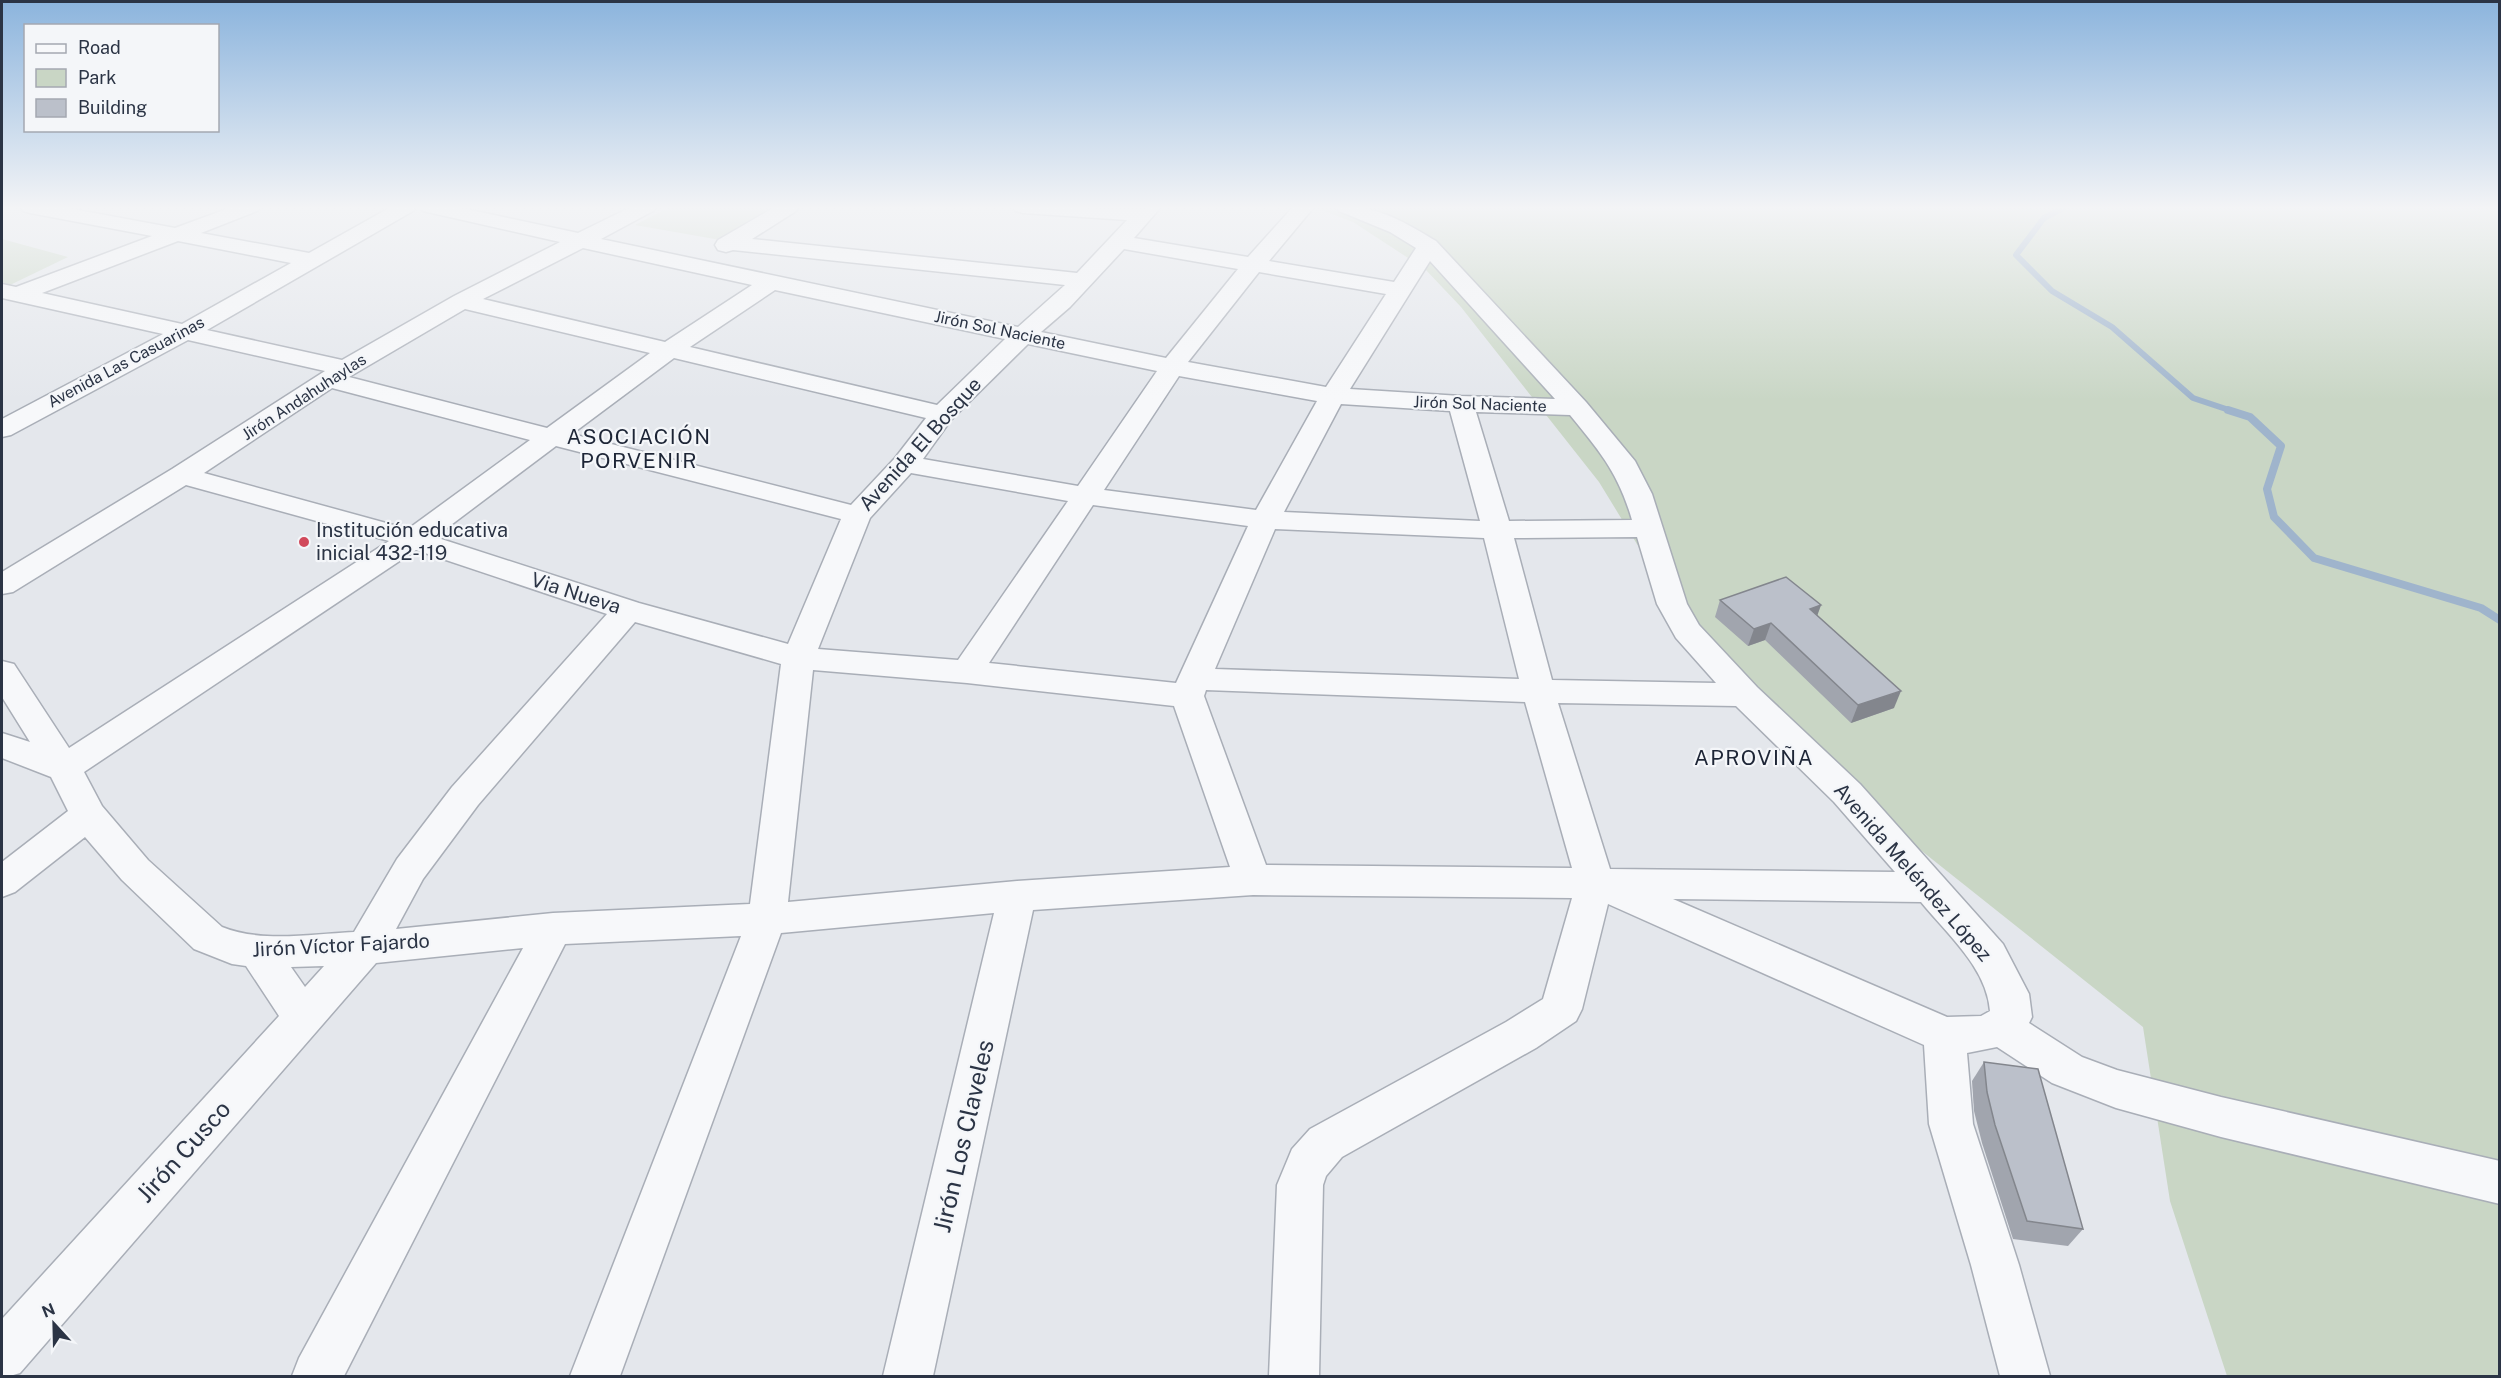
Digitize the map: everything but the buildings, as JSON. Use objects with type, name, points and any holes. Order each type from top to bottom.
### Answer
[{"type":"street","points":[[9,293],[69,271]]},
{"type":"street","name":"Avenida Las Casuarinas","points":[[2,429],[185,332],[291,271]]},
{"type":"street","name":"Jirón Andahuhaylas","points":[[2,585],[182,475],[337,374],[462,300],[517,271]]},
{"type":"street","name":"Jirón Sol Naciente","points":[[723,271],[1172,367],[1333,396],[1461,404],[1577,407]]},
{"type":"street","points":[[998,271],[1080,280]]},
{"type":"street","name":"Avenida El Bosque","points":[[595,1377],[767,919],[798,658],[857,515],[905,464],[942,414],[1023,335],[1062,302],[1089,271]]},
{"type":"street","points":[[967,672],[1172,367],[1247,271]]},
{"type":"street","points":[[1289,271],[1400,290]]},
{"type":"street","points":[[1253,880],[1191,688],[1265,520],[1333,396],[1412,271]]},
{"type":"street","name":"Avenida Meléndez López","points":[[1451,271],[1577,407],[1621,461],[1638,494],[1672,604],[1682,622],[1745,695],[1847,792],[1931,886],[1989,956],[2009,993],[2011,1017],[2002,1028]]},
{"type":"street","points":[[2,745],[64,768],[413,539],[669,350],[773,281]]},
{"type":"street","points":[[9,293],[185,332],[550,437],[857,515]]},
{"type":"street","points":[[462,300],[942,414]]},
{"type":"street","points":[[1294,1377],[1300,1185],[1308,1164],[1326,1143],[1521,1035],[1561,1009],[1595,882],[1538,691],[1497,530],[1461,404]]},
{"type":"street","points":[[905,464],[1087,496],[1265,520],[1497,530],[1647,528]]},
{"type":"street","name":"Via Nueva","points":[[182,475],[413,539],[628,610],[798,658],[1191,688],[1745,695]]},
{"type":"street","name":"Jirón Cusco","points":[[2,1354],[366,948],[410,869],[465,796],[628,610]]},
{"type":"street","name":"Jirón Víctor Fajardo","points":[[2,672],[64,768],[88,815],[135,870],[208,938],[232,948],[258,952],[366,948],[553,929],[767,919],[1017,896],[1253,880],[1931,886]]},
{"type":"street","points":[[2,882],[88,815]]},
{"type":"street","points":[[1595,882],[1944,1035],[1984,1035],[2002,1028],[2067,1070],[2116,1089],[2232,1120],[2499,1183]]},
{"type":"street","name":"Jirón Los Claveles","points":[[908,1377],[1017,896]]},
{"type":"street","points":[[317,1377],[553,929]]},
{"type":"street","points":[[258,952],[303,1018]]},
{"type":"street","points":[[1944,1035],[1951,1124],[1995,1266],[2025,1377]]},
{"type":"green space","points":[[2,271],[38,271],[10,285],[2,282]]},
{"type":"green space","points":[[1427,271],[2499,271],[2499,1376],[2227,1376],[2170,1201],[2143,1027],[1918,848],[1761,697],[1662,585],[1599,482],[1461,307]]},
{"type":"waterway","points":[[2032,271],[2052,291],[2112,327],[2193,398],[2232,411]]},
{"type":"waterway","points":[[2228,410],[2250,417],[2281,446],[2267,489],[2274,517],[2314,558],[2481,608],[2500,620]]},
{"type":"place","name":"Institución educativa inicial 432-119","points":[[304,542]]},
{"type":"district","name":"ASOCIACIÓN PORVENIR","points":[[639,448]]},
{"type":"district","name":"APROVIÑA","points":[[1754,757]]}]
